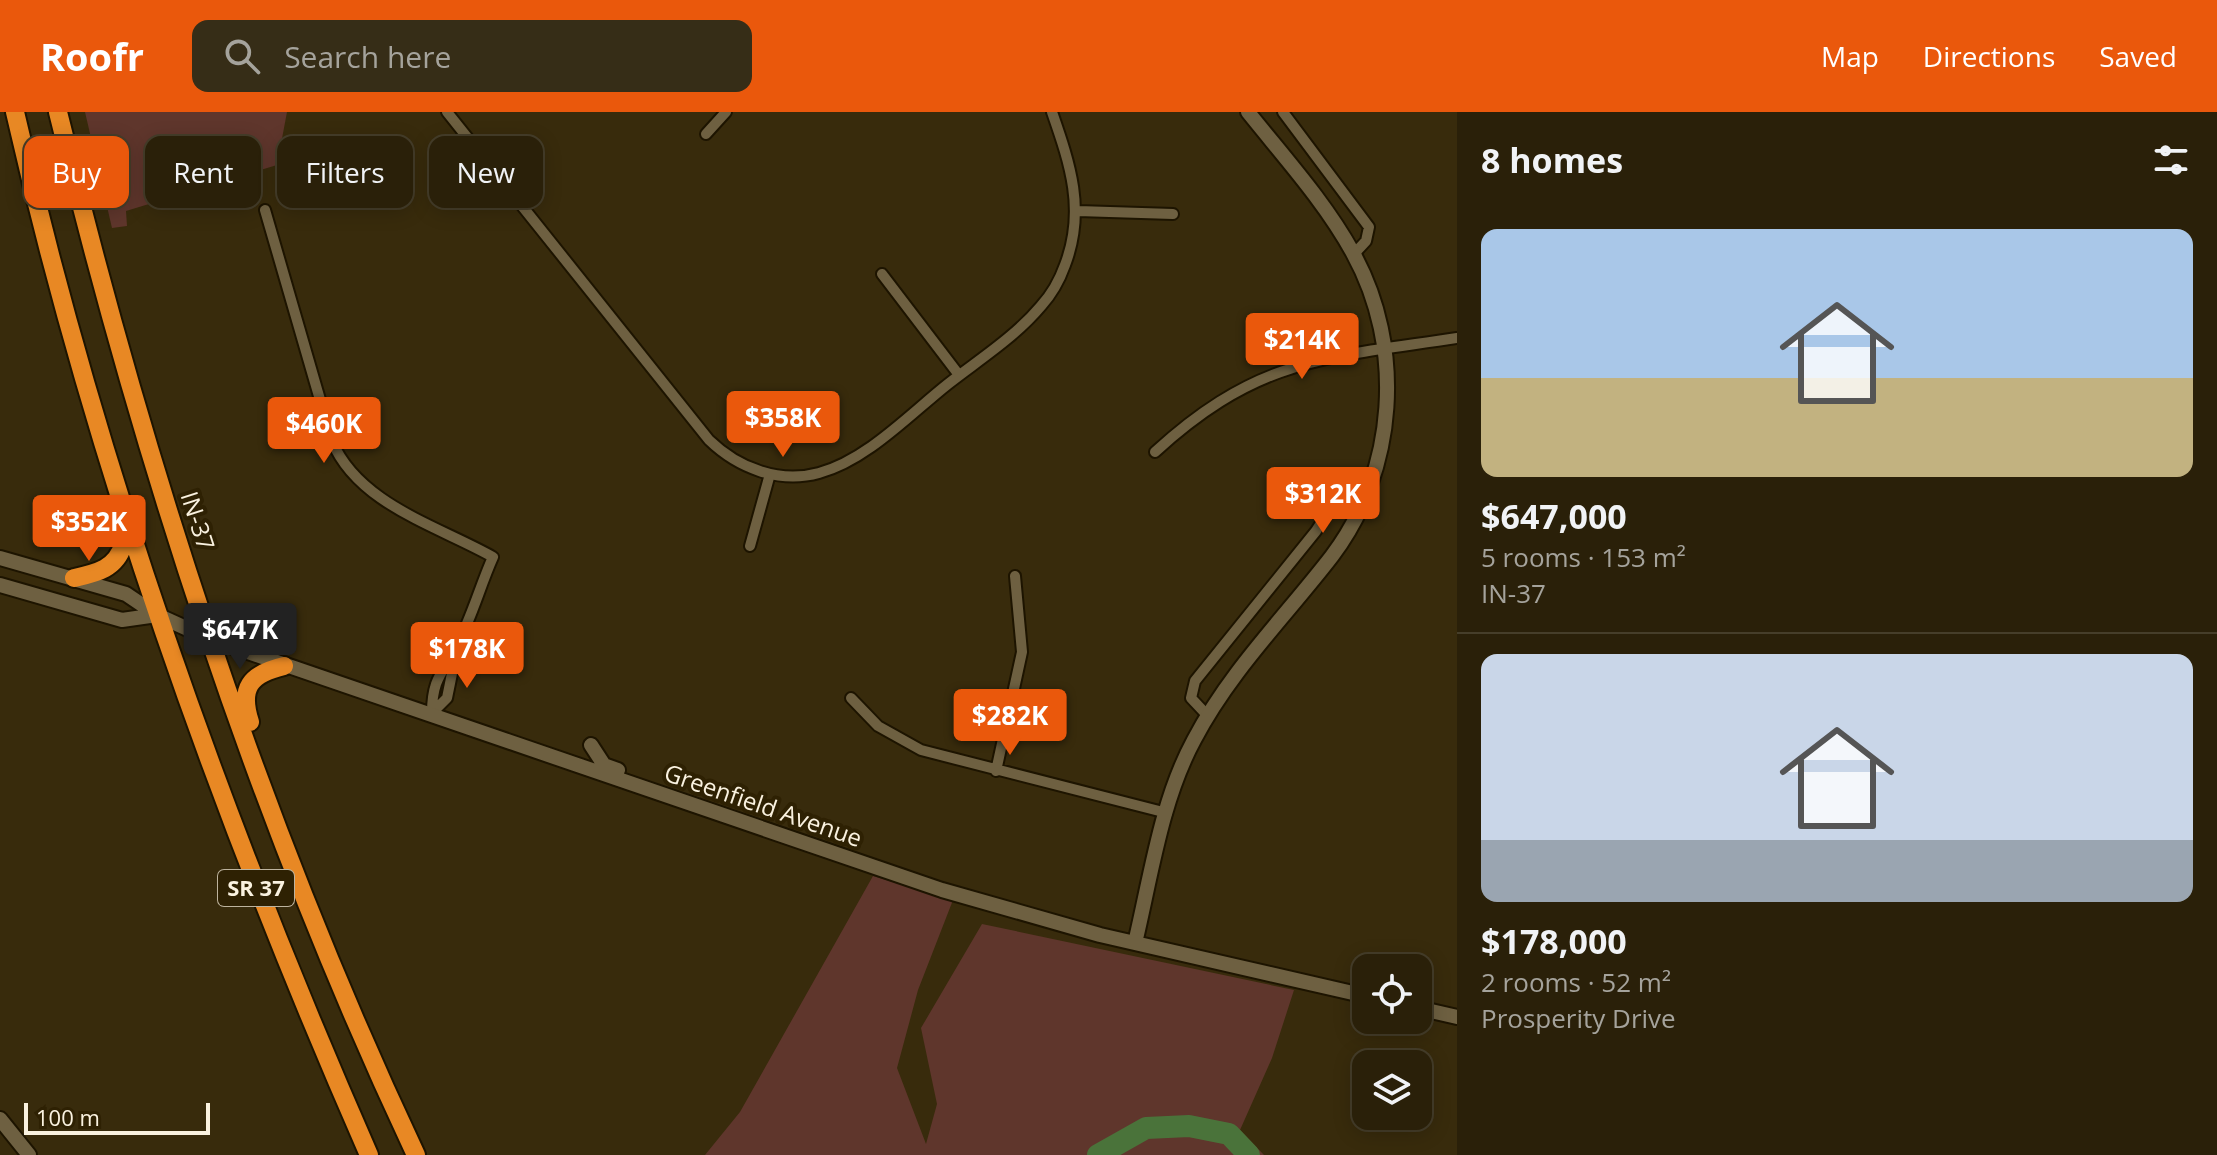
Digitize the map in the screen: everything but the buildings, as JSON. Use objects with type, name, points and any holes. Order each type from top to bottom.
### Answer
[{"type":"highway","name":"SR 37","points":[[15,112],[104,446],[157,615],[274,937],[369,1155]]},
{"type":"highway","name":"IN-37","points":[[58,112],[106,303],[210,639],[325,950],[416,1155]]},
{"type":"highway","points":[[48,245],[48,285],[123,545],[110,566],[74,578]]},
{"type":"highway","points":[[284,666],[253,677],[244,691],[245,705],[329,932],[325,950]]},
{"type":"main road","points":[[1135,943],[1167,813],[1187,753],[1207,715],[1235,675],[1332,555],[1367,492],[1387,411],[1384,348],[1377,308],[1354,254],[1324,208],[1248,112]]},
{"type":"main road","name":"Greenfield Avenue","points":[[0,558],[126,594],[157,615],[210,639],[284,666],[432,713],[942,890],[1135,943],[1352,993]]},
{"type":"main road","name":"Greenfield Avenue","points":[[0,585],[122,620],[157,615]]},
{"type":"main road","points":[[591,745],[604,765],[688,794],[732,818]]},
{"type":"main road","points":[[1432,1011],[1457,1017]]},
{"type":"main road","points":[[0,1119],[29,1155]]},
{"type":"street","points":[[447,112],[709,440],[743,466],[770,474],[805,476],[842,464],[959,375],[1042,306],[1066,263],[1078,211],[1071,165],[1052,112]]},
{"type":"street","points":[[706,134],[726,112]]},
{"type":"street","points":[[1283,112],[1365,218],[1369,234],[1354,254]]},
{"type":"street","points":[[265,210],[328,427],[343,463],[375,494],[493,557],[457,647],[447,698],[432,713]]},
{"type":"street","points":[[1078,211],[1173,214]]},
{"type":"street","points":[[882,274],[959,375]]},
{"type":"street","points":[[1155,452],[1187,423],[1249,383],[1318,358],[1457,338]]},
{"type":"street","points":[[750,546],[770,474]]},
{"type":"street","points":[[1207,715],[1191,698],[1195,681],[1316,531],[1337,498],[1367,492]]},
{"type":"street","points":[[996,771],[1022,652],[1015,576]]},
{"type":"street","points":[[432,713],[432,691],[440,668],[457,647]]},
{"type":"street","points":[[851,698],[878,726],[904,742],[996,771],[1167,813]]},
{"type":"shaded area","points":[[85,112],[287,112],[282,136],[277,136],[277,165],[261,170],[261,136],[145,136],[145,205],[126,211],[127,226],[112,228],[107,208],[129,208],[129,136],[91,136]]},
{"type":"shaded area","points":[[873,876],[953,900],[918,990],[897,1068],[926,1144],[937,1104],[921,1028],[982,924],[1294,990],[1272,1058],[1240,1130],[1264,1155],[705,1155],[740,1112]]},
{"type":"waterway","points":[[1098,1155],[1146,1128],[1189,1126],[1229,1134],[1249,1155]]}]
